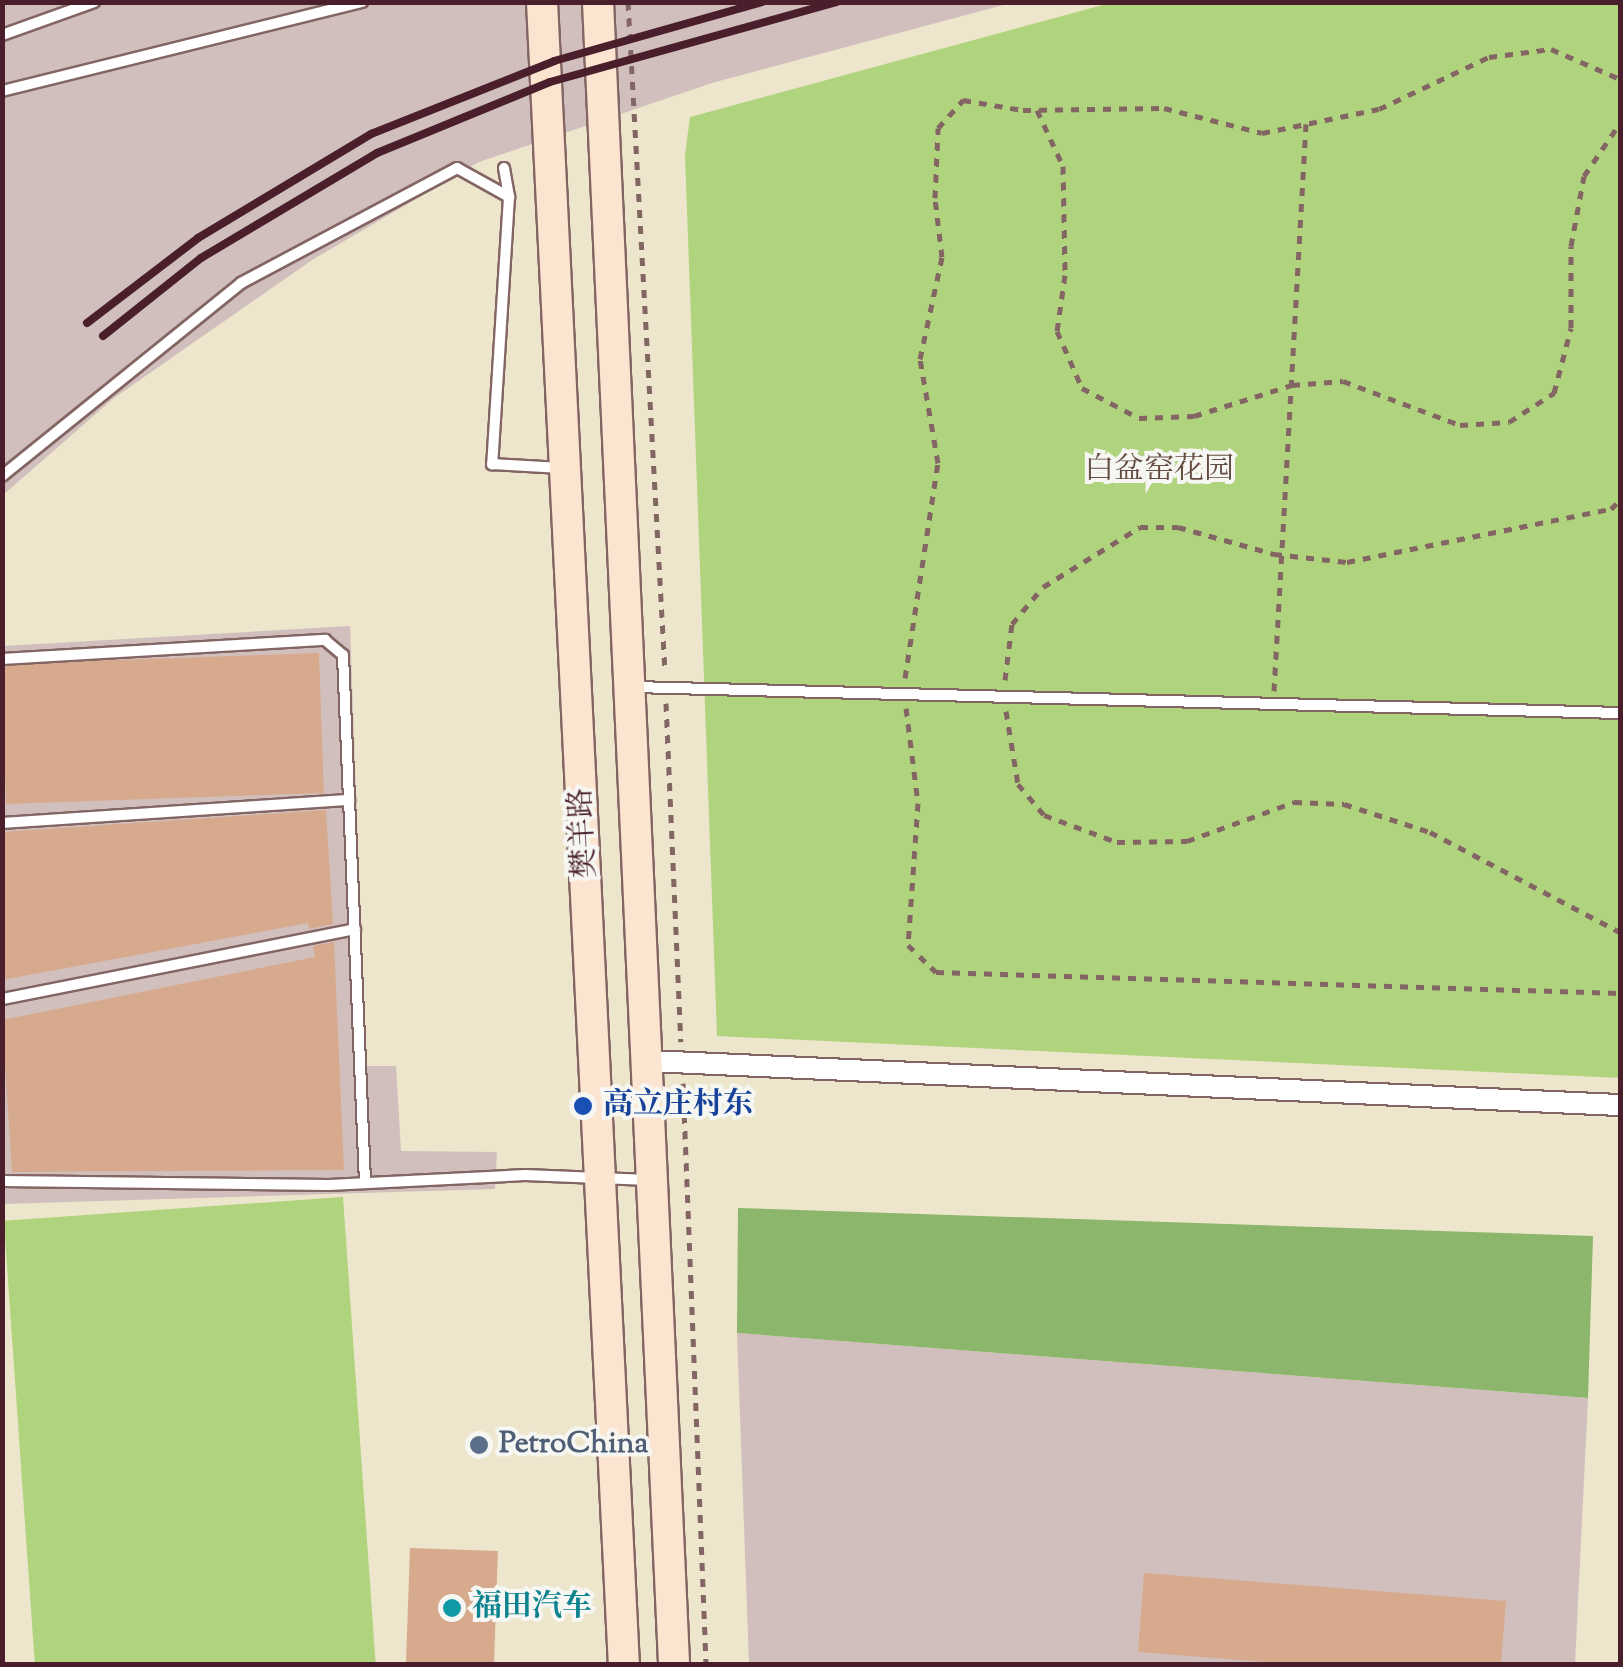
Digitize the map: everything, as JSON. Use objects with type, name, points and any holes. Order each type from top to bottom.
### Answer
[{"type":"main road","name":"樊羊路","points":[[542,2],[603,1176],[624,1664]]},
{"type":"main road","name":"樊羊路","points":[[598,2],[656,1180],[674,1664]]},
{"type":"street","points":[[650,1061],[1620,1105]]},
{"type":"lane","points":[[2,36],[94,2]]},
{"type":"lane","points":[[2,91],[362,2]]},
{"type":"lane","points":[[2,476],[241,283],[457,168],[509,198]]},
{"type":"lane","points":[[504,168],[509,198],[492,464],[566,468]]},
{"type":"lane","points":[[2,659],[326,640],[343,655],[366,1183]]},
{"type":"lane","points":[[633,687],[1620,713]]},
{"type":"lane","points":[[2,823],[349,800]]},
{"type":"lane","points":[[2,998],[355,929]]},
{"type":"lane","points":[[2,1180],[366,1183],[603,1176],[656,1180]]},
{"type":"path","points":[[628,2],[666,687],[706,1664]]},
{"type":"path","points":[[1620,79],[1551,49],[1489,57],[1379,109],[1262,132],[1164,108],[1037,110],[964,100],[938,128],[934,198],[942,257],[920,359],[938,463],[904,694],[918,803],[908,945],[936,972],[1620,993]]},
{"type":"path","points":[[1037,110],[1063,166],[1065,275],[1057,332],[1082,388],[1138,418],[1194,416],[1292,385],[1344,381],[1460,425],[1509,422],[1554,393],[1571,328],[1571,246],[1584,176],[1620,123]]},
{"type":"path","points":[[1273,704],[1306,124]]},
{"type":"shaded area","points":[[3,3],[1011,3],[712,83],[479,162],[312,260],[114,398],[3,495]]},
{"type":"shaded area","points":[[350,626],[366,1066],[396,1066],[401,1151],[497,1152],[495,1189],[3,1204],[3,646]]},
{"type":"shaded area","points":[[737,1333],[1588,1398],[1575,1664],[749,1664]]},
{"type":"green space","name":"白盆窑花园","points":[[1110,3],[1620,3],[1620,1078],[717,1036],[685,155],[690,117]]},
{"type":"green space","points":[[343,1197],[376,1664],[35,1664],[4,1221]]},
{"type":"green space","points":[[738,1208],[1593,1236],[1588,1398],[737,1333]]},
{"type":"building","points":[[319,653],[324,793],[6,804],[2,664]]},
{"type":"building","points":[[326,810],[333,924],[309,929],[308,923],[2,980],[2,832]]},
{"type":"building","points":[[334,942],[344,1170],[12,1172],[2,1020],[315,957],[313,946]]},
{"type":"building","name":"福田汽车","points":[[410,1548],[498,1551],[494,1664],[406,1664]]},
{"type":"building","points":[[1144,1573],[1506,1601],[1501,1664],[1291,1664],[1138,1652]]},
{"type":"railway","points":[[87,323],[198,238],[371,134],[554,61],[762,2]]},
{"type":"railway","points":[[103,336],[201,258],[377,153],[550,82],[837,2]]},
{"type":"place","name":"高立庄村东","points":[[583,1106]]},
{"type":"place","name":"PetroChina","points":[[479,1445]]},
{"type":"place","name":"福田汽车","points":[[452,1608]]}]
